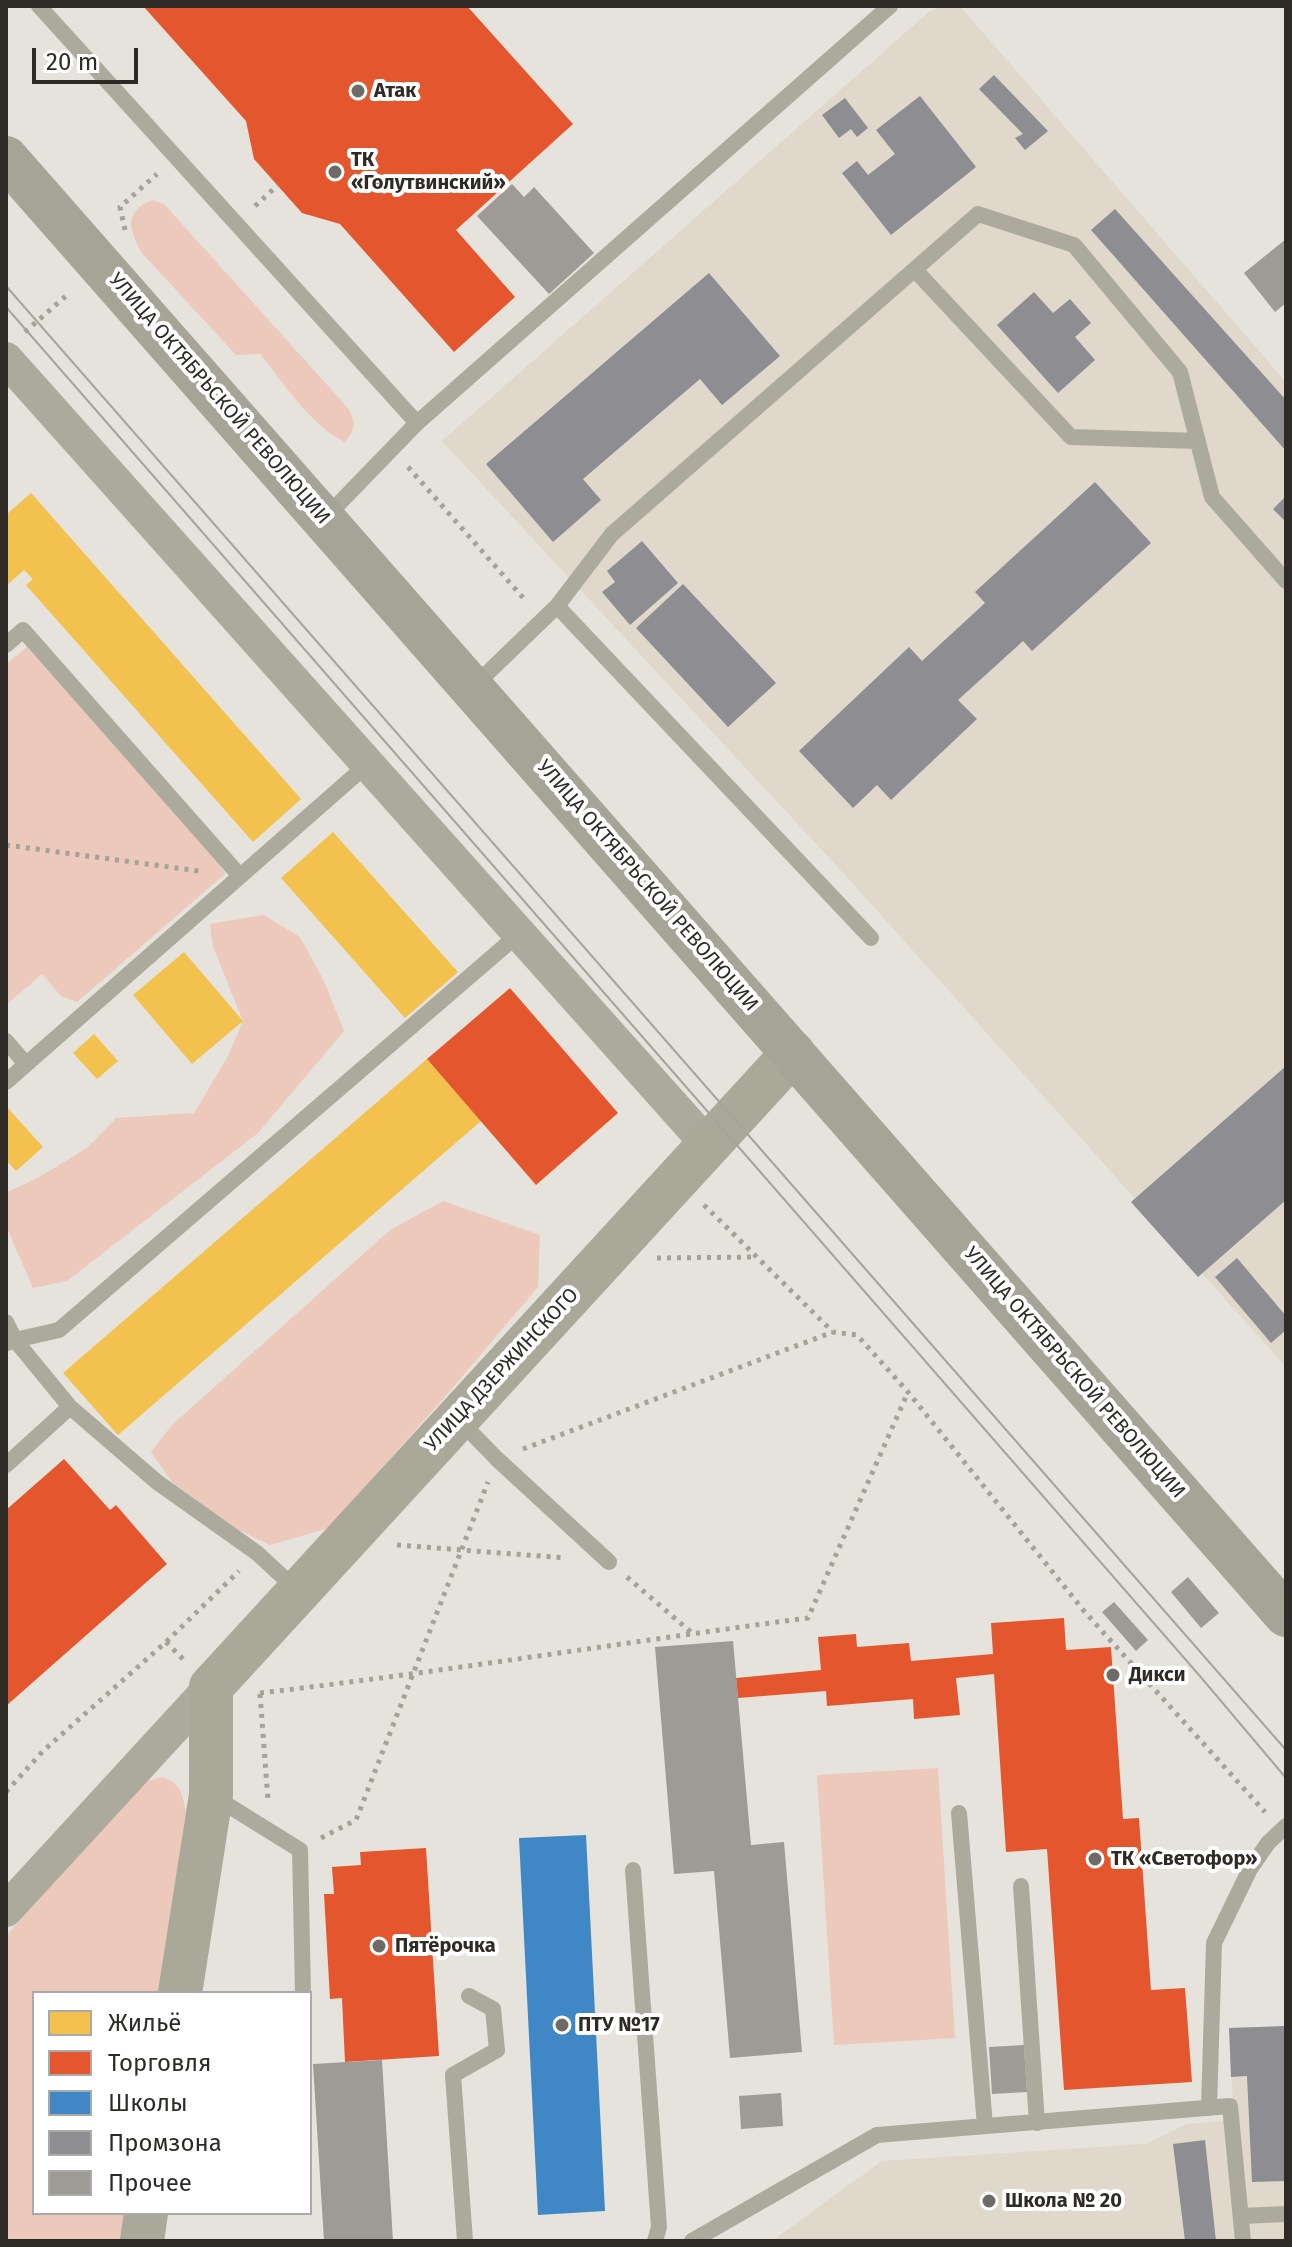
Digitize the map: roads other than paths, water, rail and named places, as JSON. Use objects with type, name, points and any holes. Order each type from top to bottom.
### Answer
[{"type":"main road","name":"УЛИЦА ОКТЯБРЬСКОЙ РЕВОЛЮЦИИ","points":[[6,158],[1286,1615]]},
{"type":"street","points":[[11,349],[369,763],[708,1145]]},
{"type":"street","name":"УЛИЦА ДЗЕРЖИНСКОГО","points":[[6,1910],[793,1053]]},
{"type":"street","points":[[180,1991],[211,1795],[211,1687]]},
{"type":"street","points":[[142,2241],[146,2215]]},
{"type":"lane","points":[[39,6],[417,423]]},
{"type":"lane","points":[[325,519],[417,423],[890,6]]},
{"type":"lane","points":[[473,687],[557,606],[612,534],[978,214],[1074,245],[1180,372],[1212,497],[1286,581]]},
{"type":"lane","points":[[915,270],[1071,437],[1198,441]]},
{"type":"lane","points":[[557,606],[871,938]]},
{"type":"lane","points":[[6,645],[23,630],[240,876]]},
{"type":"lane","points":[[6,1082],[369,763]]},
{"type":"lane","points":[[10,1342],[59,1330],[520,933]]},
{"type":"lane","points":[[6,1041],[26,1064]]},
{"type":"lane","points":[[6,1322],[10,1342],[70,1407],[157,1482],[257,1553],[299,1593]]},
{"type":"lane","points":[[6,1465],[70,1407]]},
{"type":"lane","points":[[457,1418],[609,1562]]},
{"type":"lane","points":[[211,1795],[300,1850],[303,1991]]},
{"type":"lane","points":[[959,1813],[985,2126]]},
{"type":"lane","points":[[1209,2108],[1214,1943],[1250,1869],[1268,1843],[1284,1828]]},
{"type":"lane","points":[[633,1870],[659,2227],[655,2241]]},
{"type":"lane","points":[[1021,1886],[1037,2123]]},
{"type":"lane","points":[[465,2241],[453,2075],[497,2050],[493,2009],[469,1996]]},
{"type":"lane","points":[[692,2241],[877,2135],[1230,2106],[1243,2241]]},
{"type":"lane","points":[[1242,2216],[1286,2214]]},
{"type":"tram line","points":[[6,286],[1286,1750]]},
{"type":"tram line","points":[[6,307],[1286,1778]]},
{"type":"place","name":"Атак","points":[[358,91]]},
{"type":"place","name":"ТК «Голутвинский»","points":[[335,172]]},
{"type":"place","name":"Дикси","points":[[1113,1675]]},
{"type":"place","name":"ТК «Светофор»","points":[[1095,1859]]},
{"type":"place","name":"Пятёрочка","points":[[379,1946]]},
{"type":"place","name":"ПТУ №17","points":[[562,2025]]},
{"type":"place","name":"Школа № 20","points":[[989,2201]]}]
